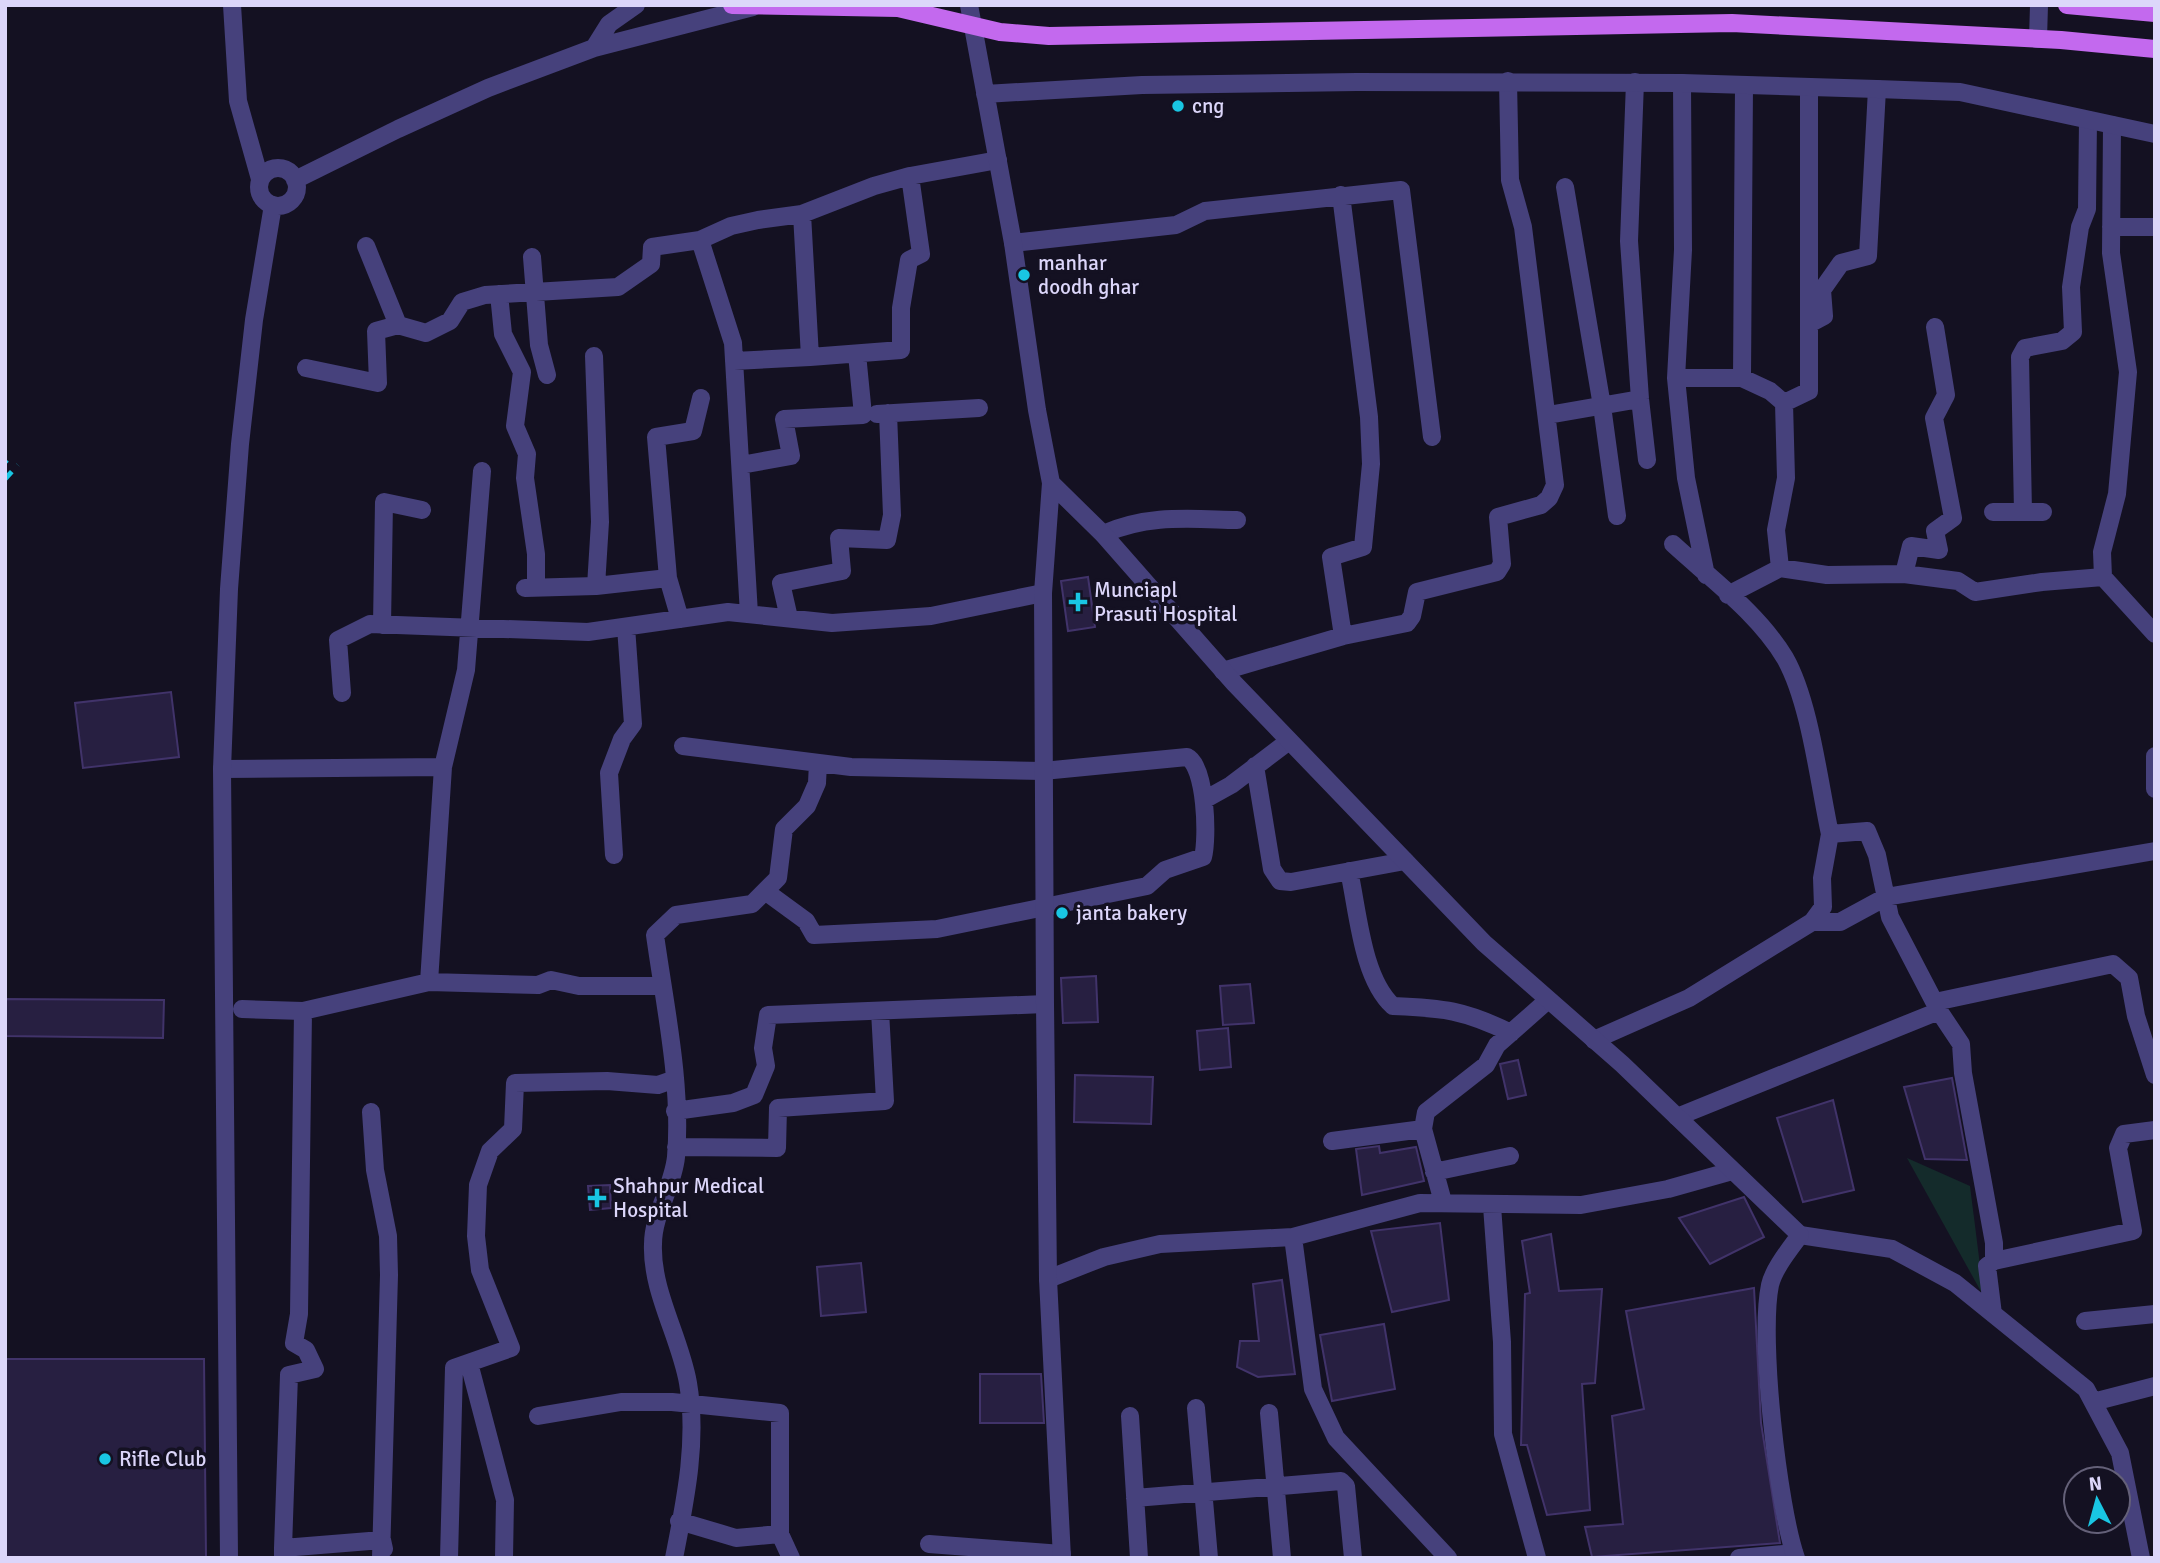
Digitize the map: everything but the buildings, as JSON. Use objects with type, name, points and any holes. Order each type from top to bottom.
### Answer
[{"type":"main road","points":[[732,5],[898,8],[973,26],[1049,36],[1732,23],[2038,39],[2155,49]]},
{"type":"main road","points":[[2067,5],[2155,13]]},
{"type":"street","points":[[232,5],[238,101],[260,179],[260,192],[267,203],[272,205],[284,205],[294,197],[295,180],[287,172],[276,169],[260,179]]},
{"type":"street","points":[[594,48],[609,24],[636,5]]},
{"type":"street","points":[[929,1544],[1062,1556],[1048,1279],[1045,1004],[1043,593],[1051,483],[1037,410],[1013,243],[969,5]]},
{"type":"street","points":[[2038,39],[2039,5]]},
{"type":"street","points":[[295,180],[466,98],[594,48],[756,6]]},
{"type":"street","points":[[985,94],[1142,85],[1508,81],[1877,89],[1960,92],[2155,134]]},
{"type":"street","points":[[1223,671],[1343,636],[1407,623],[1412,616],[1414,596],[1422,589],[1497,572],[1502,564],[1499,517],[1541,505],[1549,498],[1555,485],[1548,415],[1523,228],[1510,180],[1508,81]]},
{"type":"street","points":[[1635,82],[1629,241],[1647,460]]},
{"type":"street","points":[[1682,83],[1683,250],[1676,378],[1686,478],[1706,575]]},
{"type":"street","points":[[1742,378],[1744,85]]},
{"type":"street","points":[[1784,403],[1809,391],[1810,87]]},
{"type":"street","points":[[1809,324],[1824,316],[1822,290],[1841,263],[1868,256],[1877,89]]},
{"type":"street","points":[[2023,512],[2020,357],[2025,348],[2062,341],[2073,332],[2071,287],[2080,227],[2087,209],[2088,120]]},
{"type":"street","points":[[2112,125],[2111,253],[2128,372],[2117,494],[2102,552],[2103,577],[2155,635]]},
{"type":"street","points":[[306,368],[378,383],[376,331],[398,325],[426,333],[450,321],[462,302],[499,294],[618,287],[651,264],[652,247],[699,240],[731,226],[802,214],[874,186],[910,176],[998,160]]},
{"type":"street","points":[[734,361],[901,350],[901,308],[909,260],[920,254],[910,176]]},
{"type":"street","points":[[1565,187],[1602,406],[1617,516]]},
{"type":"street","points":[[1013,243],[1176,225],[1205,211],[1396,188],[1404,193],[1432,437]]},
{"type":"street","points":[[1341,195],[1357,309],[1371,464],[1363,547],[1331,557],[1343,636]]},
{"type":"street","points":[[229,1558],[222,769],[229,589],[240,444],[272,205]]},
{"type":"street","points":[[802,214],[810,358]]},
{"type":"street","points":[[2111,227],[2155,226]]},
{"type":"street","points":[[699,240],[733,343],[749,614]]},
{"type":"street","points":[[366,246],[398,325]]},
{"type":"street","points":[[532,257],[537,291],[539,345],[547,374]]},
{"type":"street","points":[[499,294],[503,334],[522,372],[515,426],[527,454],[525,478],[536,554],[531,588],[596,586],[668,578]]},
{"type":"street","points":[[1904,574],[1910,546],[1939,550],[1935,531],[1953,518],[1934,418],[1946,395],[1935,327]]},
{"type":"street","points":[[857,354],[863,415]]},
{"type":"street","points":[[594,356],[600,522],[596,586]]},
{"type":"street","points":[[1676,378],[1742,378],[1770,391],[1784,403],[1786,478],[1776,530],[1780,568]]},
{"type":"street","points":[[680,619],[668,578],[656,437],[693,431],[701,398]]},
{"type":"street","points":[[1548,415],[1640,399]]},
{"type":"street","points":[[741,465],[791,456],[784,419],[979,408]]},
{"type":"street","points":[[789,618],[781,583],[842,571],[839,538],[887,540],[892,514],[888,413]]},
{"type":"street","points":[[429,982],[443,767],[466,670],[482,471]]},
{"type":"street","points":[[1051,483],[1103,534],[1223,671],[1484,943],[1594,1040],[1800,1235],[1892,1249],[1955,1283],[2086,1389],[2120,1452],[2141,1558]]},
{"type":"street","points":[[382,625],[384,502],[422,510]]},
{"type":"street","points":[[1993,512],[2043,512]]},
{"type":"street","points":[[1103,534],[1129,522],[1157,518],[1237,520]]},
{"type":"street","points":[[1594,1040],[1689,998],[1812,922],[1823,907],[1822,878],[1830,834],[1803,707],[1785,659],[1756,620],[1673,544]]},
{"type":"street","points":[[1728,595],[1780,568],[1827,575],[1904,574],[1958,581],[1975,592],[2103,577]]},
{"type":"street","points":[[342,693],[338,640],[370,624],[588,632],[728,612],[832,623],[931,616],[1043,593]]},
{"type":"street","points":[[614,855],[608,773],[622,739],[633,724],[626,627]]},
{"type":"street","points":[[1204,800],[1289,741]]},
{"type":"street","points":[[683,746],[851,767],[1043,771],[1187,757],[1195,763],[1204,800],[1205,852],[1199,860],[1165,870],[1147,886],[937,929],[814,935],[806,921],[765,891]]},
{"type":"street","points":[[2155,756],[2155,789]]},
{"type":"street","points":[[674,1558],[691,1457],[690,1403],[682,1358],[655,1267],[652,1246],[655,1224],[676,1159],[674,1079],[655,934],[676,915],[752,904],[778,878],[784,829],[807,806],[817,783],[818,763]]},
{"type":"street","points":[[1255,766],[1275,876],[1280,881],[1291,882],[1405,861]]},
{"type":"street","points":[[222,769],[443,767]]},
{"type":"street","points":[[1830,834],[1867,831],[1877,855],[1890,917],[1937,1007],[1961,1044],[1965,1085],[1994,1243],[1994,1261]]},
{"type":"street","points":[[1812,922],[1840,922],[1886,897],[2155,851]]},
{"type":"street","points":[[1349,871],[1372,976],[1385,999],[1393,1006],[1439,1006],[1475,1015],[1511,1032]]},
{"type":"street","points":[[1677,1117],[1937,1007],[2113,964],[2129,978],[2136,1016],[2155,1075]]},
{"type":"street","points":[[242,1009],[303,1011],[429,982],[538,985],[551,980],[579,986],[662,986]]},
{"type":"street","points":[[1443,1202],[1423,1129],[1426,1112],[1486,1065],[1497,1045],[1548,1000]]},
{"type":"street","points":[[675,1111],[733,1103],[754,1095],[766,1066],[764,1048],[768,1015],[1045,1004]]},
{"type":"street","points":[[303,1011],[299,1314],[294,1343],[306,1350],[315,1369],[289,1375],[283,1553],[348,1550],[383,1552],[388,1237],[375,1170],[371,1112]]},
{"type":"street","points":[[676,1147],[776,1148],[778,1108],[885,1101],[880,1011]]},
{"type":"street","points":[[449,1558],[454,1368],[512,1348],[480,1270],[476,1236],[478,1185],[489,1152],[513,1129],[515,1083],[607,1081],[658,1085],[674,1079]]},
{"type":"street","points":[[1332,1141],[1423,1129]]},
{"type":"street","points":[[1993,1314],[1987,1266],[1994,1261],[2133,1231],[2118,1148],[2124,1134],[2155,1130]]},
{"type":"street","points":[[1434,1172],[1510,1156]]},
{"type":"street","points":[[1048,1279],[1104,1257],[1160,1244],[1293,1237],[1384,1210],[1443,1202],[1492,1206],[1581,1205],[1668,1189],[1732,1171]]},
{"type":"street","points":[[1492,1206],[1502,1342],[1503,1434],[1537,1558]]},
{"type":"street","points":[[1739,1558],[1795,1555],[1782,1489],[1767,1336],[1770,1284],[1800,1235]]},
{"type":"street","points":[[1293,1237],[1313,1389],[1336,1438],[1448,1558]]},
{"type":"street","points":[[2085,1321],[2155,1314]]},
{"type":"street","points":[[469,1363],[505,1500],[504,1558]]},
{"type":"street","points":[[2093,1402],[2155,1386]]},
{"type":"street","points":[[538,1416],[621,1402],[690,1403],[780,1413],[780,1534],[792,1558]]},
{"type":"street","points":[[1196,1408],[1209,1558]]},
{"type":"street","points":[[1269,1413],[1282,1558]]},
{"type":"street","points":[[1130,1416],[1139,1558]]},
{"type":"street","points":[[1135,1498],[1337,1480],[1344,1483],[1353,1558]]},
{"type":"street","points":[[679,1521],[736,1538],[780,1534]]},
{"type":"green space","points":[[1907,1158],[1970,1186],[1984,1297]]},
{"type":"railway","points":[[5,479],[18,465]]},
{"type":"place","name":"cng","points":[[1178,106]]},
{"type":"place","name":"manhar doodh ghar","points":[[1024,275]]},
{"type":"place","name":"Munciapl Prasuti Hospital","points":[[1078,602]]},
{"type":"place","name":"janta bakery","points":[[1062,913]]},
{"type":"place","name":"Shahpur Medical Hospital","points":[[597,1198]]},
{"type":"place","name":"Rifle Club","points":[[105,1459]]}]
